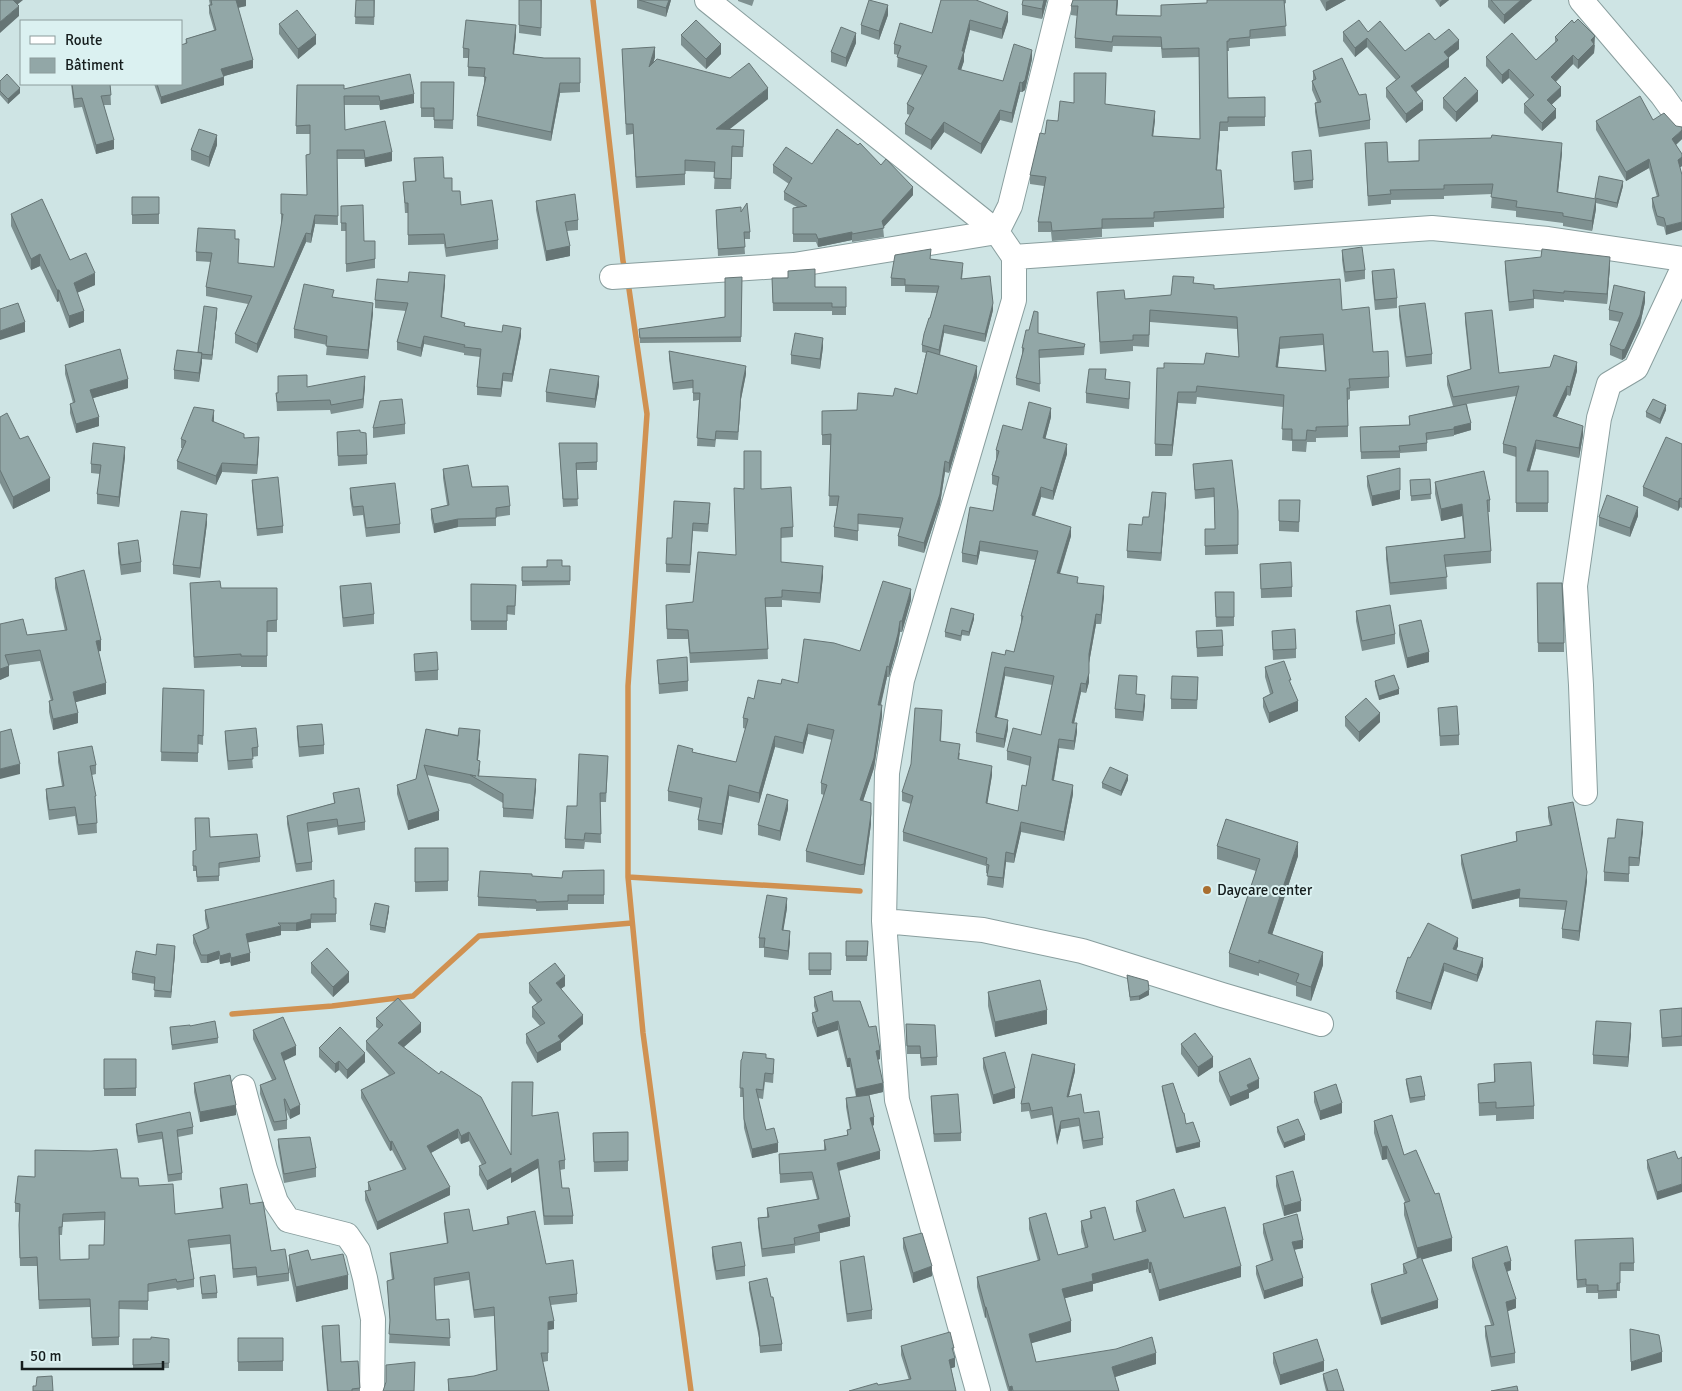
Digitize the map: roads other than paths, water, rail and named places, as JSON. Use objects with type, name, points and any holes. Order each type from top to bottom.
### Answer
[{"type":"street","points":[[707,0],[997,232],[1014,257],[1014,300],[902,680],[887,773],[884,921],[897,1100],[978,1391]]},
{"type":"street","points":[[997,232],[1010,206],[1061,0]]},
{"type":"street","points":[[1581,0],[1662,95],[1682,123]]},
{"type":"street","points":[[1014,257],[1432,228],[1548,239],[1682,259]]},
{"type":"street","points":[[623,276],[794,265],[897,250],[997,232]]},
{"type":"street","points":[[1585,793],[1575,586],[1599,418],[1609,384],[1636,368],[1682,270]]},
{"type":"street","points":[[884,921],[983,930],[1082,951],[1222,996],[1320,1024]]},
{"type":"street","points":[[243,1087],[276,1202],[288,1220],[347,1235],[358,1251],[373,1319],[372,1391]]},
{"type":"waterway","points":[[593,0],[625,270]]},
{"type":"waterway","points":[[628,282],[647,414],[628,686],[628,877],[643,1033],[691,1391]]},
{"type":"waterway","points":[[628,877],[860,891]]},
{"type":"waterway","points":[[232,1014],[332,1006],[413,996],[479,936],[632,923]]},
{"type":"place","name":"Daycare center","points":[[1207,890]]}]
